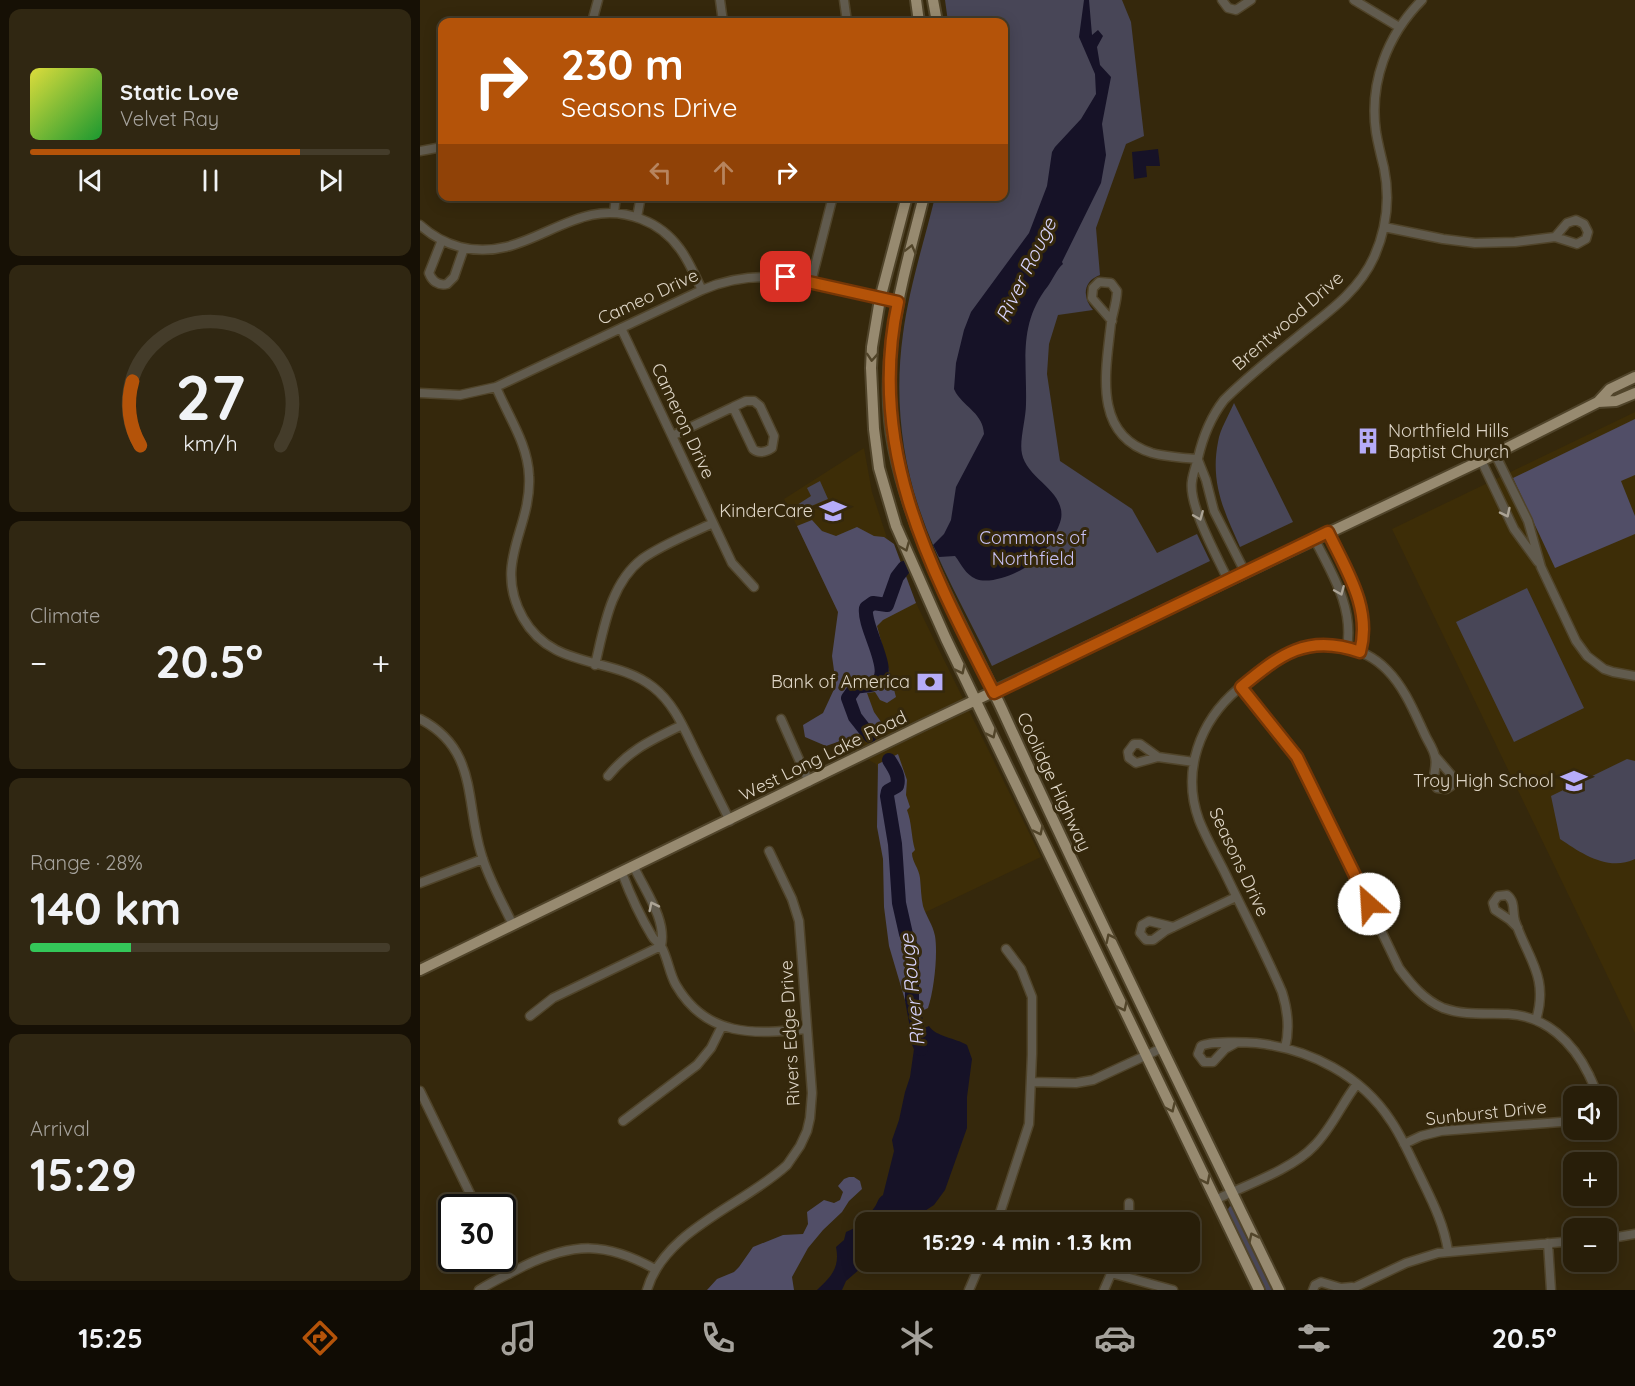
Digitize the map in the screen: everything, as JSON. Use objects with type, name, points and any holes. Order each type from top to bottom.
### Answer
[{"type":"main road","points":[[916,0],[918,18]]},
{"type":"main road","points":[[933,0],[936,18]]},
{"type":"main road","name":"Coolidge Highway","points":[[905,201],[880,299],[871,368],[879,468],[896,526],[928,600],[1259,1290]]},
{"type":"main road","name":"Coolidge Highway","points":[[923,201],[898,302],[891,337],[888,373],[894,447],[912,517],[946,597],[1279,1290]]},
{"type":"main road","name":"West Long Lake Road","points":[[420,970],[1314,538],[1495,454],[1599,402],[1610,389],[1635,377]]},
{"type":"main road","name":"West Long Lake Road","points":[[1599,402],[1617,401],[1635,393]]},
{"type":"main road","points":[[917,576],[926,580],[936,574]]},
{"type":"main road","points":[[928,600],[938,592],[946,597]]},
{"type":"main road","points":[[1013,778],[1024,784],[1035,782]]},
{"type":"main road","points":[[1026,804],[1037,800],[1046,804]]},
{"type":"street","points":[[593,18],[598,0]]},
{"type":"street","points":[[720,0],[722,18]]},
{"type":"street","points":[[844,0],[846,18]]},
{"type":"street","points":[[1222,0],[1228,8],[1236,10],[1251,0]]},
{"type":"street","points":[[1354,0],[1399,27]]},
{"type":"street","name":"Brentwood Drive","points":[[1228,580],[1195,505],[1191,481],[1206,430],[1224,400],[1338,305],[1352,291],[1370,266],[1384,227],[1387,207],[1387,190],[1376,134],[1375,97],[1383,62],[1399,27],[1422,0]]},
{"type":"street","points":[[420,151],[438,148]]},
{"type":"street","points":[[614,213],[615,201]]},
{"type":"street","points":[[637,217],[640,201]]},
{"type":"street","points":[[811,282],[832,201]]},
{"type":"street","points":[[420,225],[442,240],[464,248],[488,250],[508,248],[577,218],[596,213],[637,217],[651,223],[670,237],[684,254],[702,290]]},
{"type":"street","points":[[1384,227],[1475,243],[1515,242],[1555,237]]},
{"type":"street","points":[[442,240],[429,273],[438,284],[451,281],[464,248]]},
{"type":"street","name":"Cameo Drive","points":[[420,393],[460,396],[496,387],[702,290],[733,279],[758,276],[786,277],[898,302]]},
{"type":"street","points":[[1112,321],[1105,389],[1110,413],[1117,427],[1132,443],[1150,452],[1198,459],[1214,511],[1245,572]]},
{"type":"street","name":"Cameron Drive","points":[[621,328],[732,563],[754,587]]},
{"type":"street","points":[[496,387],[524,449],[529,468],[528,498],[511,563],[512,588],[525,621],[542,640],[560,653],[627,673],[652,686],[672,707],[730,821]]},
{"type":"street","points":[[672,436],[746,401],[757,403],[774,436],[772,448],[763,452],[753,449],[733,408]]},
{"type":"street","points":[[1495,454],[1528,521],[1541,567]]},
{"type":"street","points":[[1481,460],[1514,528],[1541,567],[1576,641],[1596,664],[1613,672],[1635,676]]},
{"type":"street","points":[[595,664],[613,600],[626,576],[636,564],[657,550],[713,523]]},
{"type":"street","points":[[1328,532],[1360,602],[1364,628],[1360,652]]},
{"type":"street","points":[[1314,538],[1346,606],[1349,631],[1347,648]]},
{"type":"street","name":"Seasons Drive","points":[[1285,1048],[1288,1031],[1286,1003],[1199,819],[1192,789],[1194,762],[1202,734],[1223,703],[1277,658],[1296,650],[1322,645],[1360,652],[1377,662],[1397,681],[1435,756]]},
{"type":"street","points":[[1241,687],[1301,764],[1399,968],[1411,984],[1431,1001],[1450,1010],[1474,1014],[1516,1015],[1536,1020],[1556,1032],[1571,1045],[1581,1059],[1593,1086]]},
{"type":"street","points":[[782,718],[809,782]]},
{"type":"street","points":[[420,719],[444,736],[463,764],[483,859],[513,925]]},
{"type":"street","points":[[608,776],[621,760],[635,750],[682,725]]},
{"type":"street","points":[[1158,756],[1194,762]]},
{"type":"street","name":"Rivers Edge Drive","points":[[647,1290],[655,1269],[669,1250],[782,1169],[800,1146],[810,1118],[812,1093],[799,921],[792,899],[769,851]]},
{"type":"street","points":[[420,883],[483,859]]},
{"type":"street","points":[[530,1017],[554,998],[661,946],[664,935],[661,924],[634,867]]},
{"type":"street","points":[[622,873],[648,929],[661,946],[674,981],[682,994],[700,1013],[722,1026],[753,1033],[807,1029]]},
{"type":"street","points":[[1173,927],[1236,897]]},
{"type":"street","points":[[1518,928],[1539,978],[1540,998],[1536,1020]]},
{"type":"street","points":[[1000,1212],[1029,1124],[1033,1022],[1032,997],[1021,969],[1006,949]]},
{"type":"street","points":[[623,1121],[697,1065],[711,1048],[722,1026]]},
{"type":"street","points":[[1236,1043],[1267,1044],[1326,1063],[1357,1084],[1383,1109],[1404,1144],[1440,1218],[1448,1251]]},
{"type":"street","points":[[1031,1082],[1084,1082],[1107,1074],[1162,1048]]},
{"type":"street","points":[[1215,1200],[1305,1154],[1325,1132],[1357,1084]]},
{"type":"street","points":[[420,1091],[470,1194]]},
{"type":"street","name":"Sunburst Drive","points":[[1404,1144],[1421,1136],[1441,1131],[1563,1122]]},
{"type":"street","points":[[1129,1203],[1129,1212]]},
{"type":"street","points":[[1617,1237],[1635,1234]]},
{"type":"street","points":[[1349,1290],[1415,1259],[1448,1251],[1563,1242]]},
{"type":"street","points":[[1548,1243],[1551,1290]]},
{"type":"street","points":[[479,1290],[553,1253],[580,1248],[607,1250],[655,1269]]},
{"type":"street","points":[[969,1290],[977,1272]]},
{"type":"street","points":[[1104,1290],[1111,1273],[1173,1290]]},
{"type":"street","points":[[1313,1290],[1315,1285],[1322,1282],[1341,1288],[1358,1286]]},
{"type":"shaded area","name":"Troy High School","points":[[1635,412],[1635,1033],[1392,529]]},
{"type":"shaded area","points":[[1635,419],[1635,475],[1621,481],[1635,516],[1635,534],[1555,568],[1513,478]]},
{"type":"shaded area","points":[[864,448],[872,492],[887,538],[916,603],[1041,857],[903,923],[887,796],[876,764],[841,745],[838,612],[784,499]]},
{"type":"shaded area","points":[[812,520],[822,531],[836,536],[857,527],[874,536],[884,537],[894,544],[916,603],[883,620],[877,626],[896,697],[887,703],[880,700],[875,692],[867,693],[874,712],[884,726],[826,746],[805,737],[803,725],[823,713],[836,685],[832,656],[838,612],[797,526]]},
{"type":"shaded area","points":[[898,754],[907,780],[906,795],[910,807],[907,810],[915,850],[912,856],[919,874],[923,906],[934,932],[936,944],[935,972],[928,1008],[910,1017],[889,946],[884,907],[883,859],[877,827],[878,764]]},
{"type":"shaded area","points":[[849,1177],[860,1181],[862,1189],[808,1248],[792,1277],[794,1290],[707,1290],[717,1279],[734,1272],[753,1247],[783,1235],[803,1234],[808,1224],[807,1212],[824,1200],[834,1203],[840,1200],[843,1192],[838,1186]]},
{"type":"green space","name":"Commons of Northfield","points":[[945,0],[1122,0],[1131,22],[1144,136],[1126,144],[1096,228],[1100,275],[1090,281],[1086,290],[1087,300],[1093,310],[1058,315],[1049,344],[1047,374],[1060,461],[1132,509],[1157,553],[1197,534],[1210,561],[992,666],[925,526],[907,463],[899,399],[899,377],[906,317],[934,201],[1008,201],[1008,18],[947,18]]},
{"type":"green space","points":[[1234,403],[1293,522],[1240,547],[1224,509],[1216,471],[1219,437]]},
{"type":"green space","points":[[820,481],[828,499],[809,507],[807,513],[801,515],[797,513],[795,510],[797,505],[811,496],[807,488]]},
{"type":"green space","points":[[1527,588],[1584,708],[1514,742],[1456,622]]},
{"type":"green space","points":[[1627,759],[1635,761],[1635,859],[1615,863],[1605,862],[1586,855],[1560,839],[1551,796]]},
{"type":"green space","points":[[1230,1206],[1234,1208],[1274,1290],[1265,1290],[1229,1214]]},
{"type":"water","points":[[1084,0],[1089,0],[1092,35],[1098,30],[1103,36],[1097,47],[1100,65],[1111,77],[1102,124],[1106,155],[1101,183],[1063,264],[1038,300],[1032,314],[1026,343],[1026,404],[1021,443],[1025,463],[1058,501],[1061,519],[1045,550],[1030,565],[1002,578],[984,581],[969,575],[955,556],[939,557],[933,545],[944,534],[951,520],[956,487],[984,434],[981,421],[954,389],[956,363],[971,312],[1029,233],[1047,186],[1052,152],[1081,119],[1096,94],[1095,74],[1079,37]]},
{"type":"water","points":[[1158,149],[1160,166],[1146,166],[1147,177],[1134,179],[1132,152]]},
{"type":"water","points":[[929,1026],[936,1033],[967,1045],[972,1059],[967,1097],[967,1128],[945,1190],[934,1205],[923,1212],[870,1212],[883,1195],[894,1151],[892,1140],[910,1077],[914,1049],[911,1033]]},
{"type":"water","points":[[855,1228],[856,1272],[846,1281],[842,1290],[817,1290],[834,1271],[837,1260],[836,1247],[844,1240],[846,1232]]},
{"type":"waterway","name":"River Rouge","points":[[870,736],[855,717],[848,698],[856,687],[873,684],[881,675],[880,658],[866,616],[866,608],[873,603],[887,605],[897,577],[904,568]]},
{"type":"waterway","name":"River Rouge","points":[[889,760],[898,779],[897,786],[888,791],[887,796],[895,844],[899,903],[912,949],[912,1000],[921,1049]]},
{"type":"place","name":"Northfield Hills Baptist Church","points":[[1368,441]]},
{"type":"place","name":"KinderCare","points":[[833,511]]},
{"type":"place","name":"Bank of America","points":[[930,682]]},
{"type":"place","name":"Troy High School","points":[[1574,781]]},
{"type":"route","points":[[786,277],[898,302],[891,337],[888,373],[894,447],[912,517],[936,574],[994,693],[1328,532],[1352,579],[1360,602],[1364,628],[1360,652],[1332,645],[1306,647],[1277,658],[1241,687],[1297,757],[1369,904]]}]
